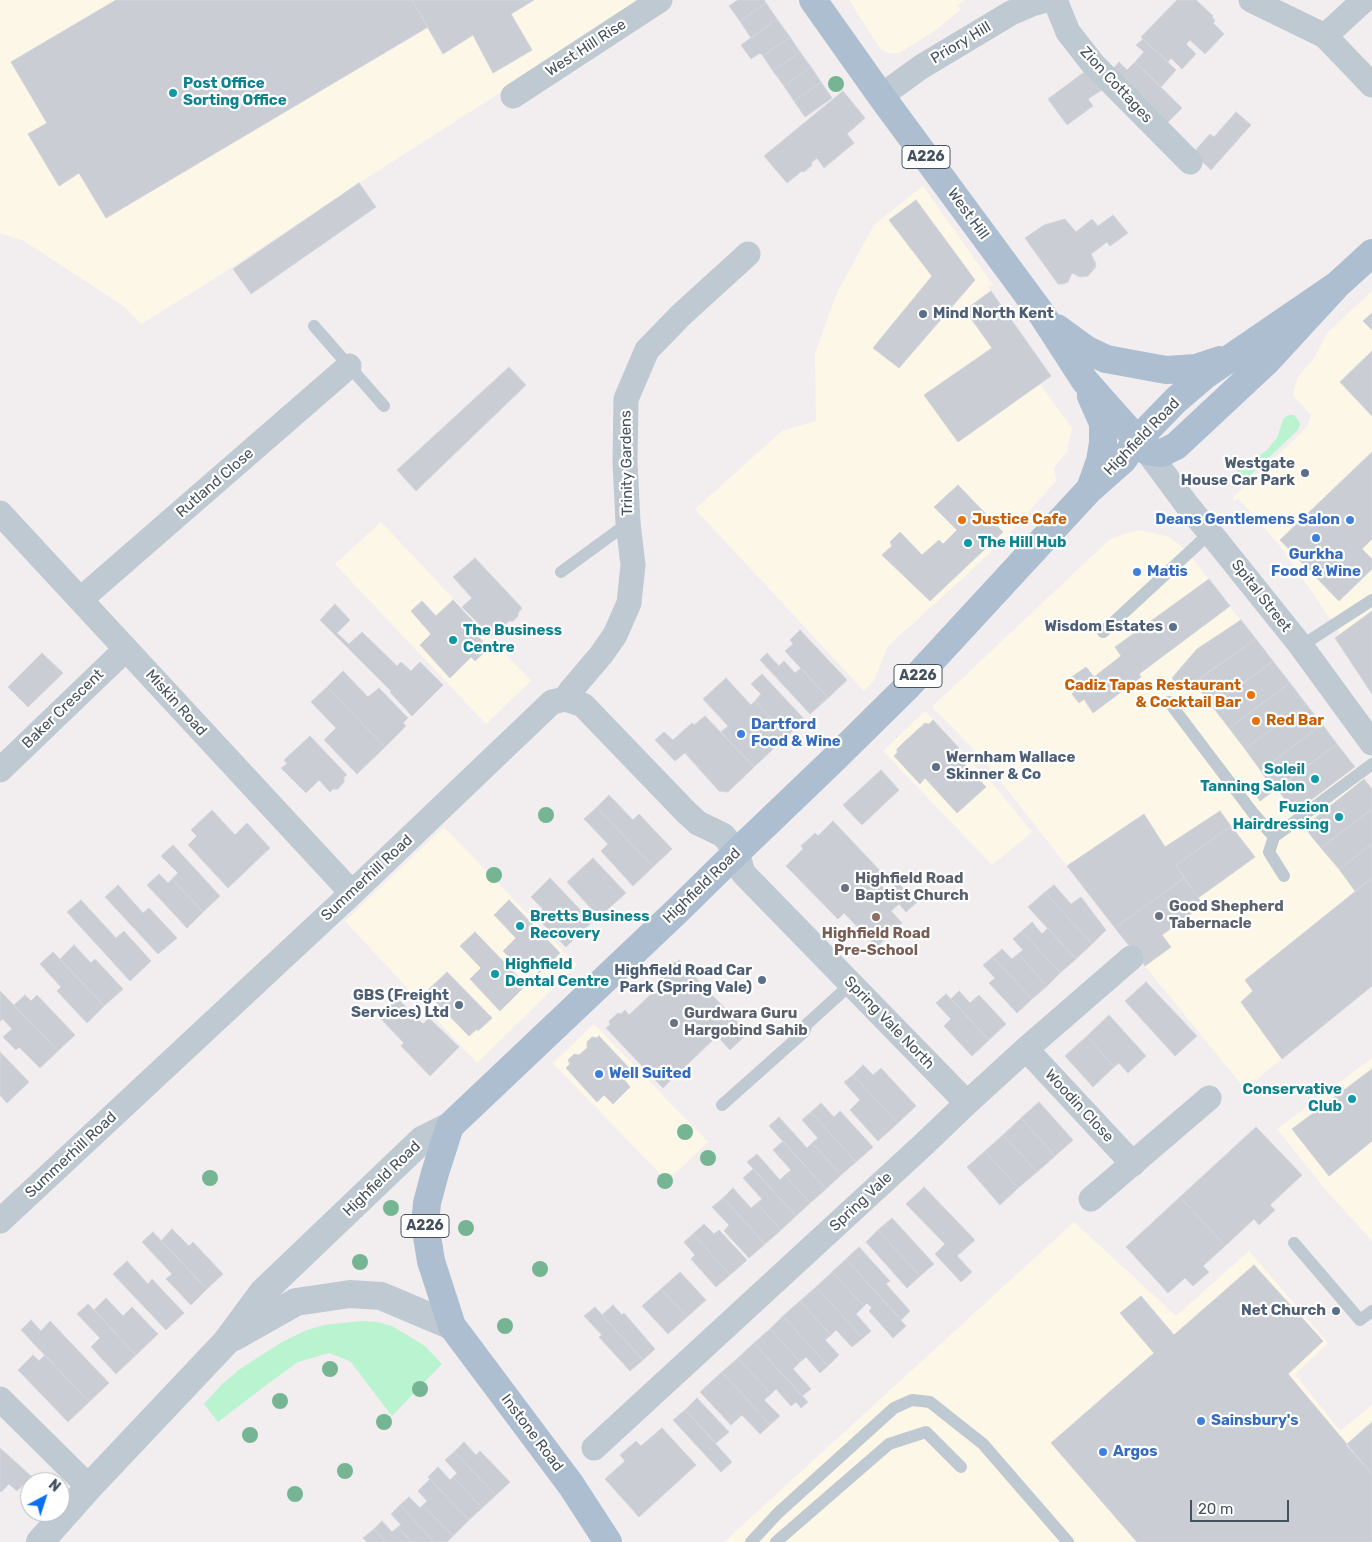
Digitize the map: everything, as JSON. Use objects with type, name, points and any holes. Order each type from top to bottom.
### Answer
[{"type":"main road","name":"West Hill","points":[[813,0],[1041,313],[1085,381]]},
{"type":"main road","name":"Highfield Road","points":[[1142,446],[1162,453],[1176,446],[1267,361],[1337,285],[1372,253]]},
{"type":"main road","name":"Highfield Road","points":[[450,1126],[678,910],[908,686],[1089,490],[1142,446],[1183,394],[1204,376],[1337,285]]},
{"type":"main road","name":"Highfield Road","points":[[1041,313],[1062,332],[1087,350],[1106,359],[1166,370],[1196,368],[1235,355]]},
{"type":"main road","name":"A226","points":[[1085,381],[1142,446]]},
{"type":"main road","name":"A226","points":[[1085,381],[1102,423],[1104,443],[1100,461],[1089,490]]},
{"type":"main road","name":"Instone Road","points":[[450,1126],[434,1173],[427,1203],[425,1224],[431,1262],[452,1326],[571,1485],[608,1542]]},
{"type":"street","name":"West Hill Rise","points":[[512,96],[660,0]]},
{"type":"street","name":"Priory Hill","points":[[882,96],[1007,6],[1032,4],[1047,0]]},
{"type":"street","name":"Zion Cottages","points":[[1054,0],[1068,32],[1093,64],[1190,162]]},
{"type":"street","points":[[1251,0],[1325,36],[1372,85]]},
{"type":"street","points":[[1325,36],[1364,0]]},
{"type":"street","name":"Trinity Gardens","points":[[565,699],[601,656],[615,635],[628,603],[633,565],[628,523],[625,462],[626,399],[646,350],[748,254]]},
{"type":"street","name":"Rutland Close","points":[[81,599],[349,366]]},
{"type":"street","name":"Spital Street","points":[[1142,446],[1301,646],[1370,738]]},
{"type":"street","name":"Miskin Road","points":[[0,513],[352,893]]},
{"type":"street","name":"Baker Crescent","points":[[0,770],[126,649]]},
{"type":"street","points":[[565,699],[583,705],[686,812],[698,823],[723,835],[737,852]]},
{"type":"street","name":"Summerhill Road","points":[[0,1221],[352,893],[552,702],[565,699]]},
{"type":"street","name":"Spring Vale North","points":[[737,852],[743,873],[967,1102]]},
{"type":"street","name":"Spring Vale","points":[[594,1448],[1026,1048],[1131,958]]},
{"type":"street","name":"Woodin Close","points":[[1026,1048],[1132,1164]]},
{"type":"street","points":[[1092,1199],[1209,1098]]},
{"type":"street","name":"Highfield Road","points":[[40,1542],[89,1486],[226,1342],[263,1292],[422,1140],[450,1126]]},
{"type":"street","points":[[226,1342],[296,1302],[350,1294],[381,1296],[452,1326]]},
{"type":"street","points":[[0,1399],[89,1486]]},
{"type":"lane","points":[[314,326],[384,406]]},
{"type":"lane","points":[[561,572],[628,523]]},
{"type":"lane","points":[[1103,632],[1210,533]]},
{"type":"lane","points":[[1301,646],[1372,600]]},
{"type":"lane","points":[[1170,702],[1253,813],[1274,837]]},
{"type":"lane","points":[[1284,876],[1269,852],[1274,837],[1372,764]]},
{"type":"lane","points":[[722,1105],[804,1032],[807,1024],[851,984]]},
{"type":"lane","points":[[1294,1243],[1360,1320],[1372,1311]]},
{"type":"lane","points":[[751,1542],[778,1513],[894,1408],[912,1400],[930,1402],[983,1444],[1068,1542]]},
{"type":"lane","points":[[776,1542],[889,1444],[926,1432],[961,1467]]},
{"type":"shaded area","points":[[0,0],[645,0],[359,183],[214,279],[141,324],[125,307],[24,241],[0,233]]},
{"type":"shaded area","points":[[849,0],[966,0],[957,5],[960,10],[936,30],[899,53],[889,53],[881,50]]},
{"type":"shaded area","points":[[923,186],[993,285],[988,287],[1051,376],[1040,384],[1072,428],[1067,452],[1054,467],[1056,481],[1007,536],[888,646],[873,682],[864,691],[695,509],[782,431],[816,421],[815,353],[837,293],[874,225]]},
{"type":"shaded area","points":[[1372,291],[1372,694],[1335,638],[1340,633],[1281,547],[1238,498],[1235,501],[1233,498],[1307,427],[1311,415],[1293,395],[1297,378],[1315,357],[1327,333]]},
{"type":"shaded area","points":[[381,522],[531,681],[486,724],[335,564]]},
{"type":"shaded area","points":[[1140,530],[1169,537],[1185,549],[1372,789],[1372,986],[1245,1089],[1145,966],[984,760],[932,707],[1109,540]]},
{"type":"shaded area","points":[[925,711],[997,789],[1032,832],[992,865],[883,751]]},
{"type":"shaded area","points":[[444,827],[577,965],[477,1063],[345,921]]},
{"type":"shaded area","points":[[594,1024],[708,1142],[667,1181],[553,1063]]},
{"type":"shaded area","points":[[1372,1058],[1372,1241],[1325,1189],[1277,1129]]},
{"type":"shaded area","points":[[1074,1222],[1176,1316],[1249,1251],[1328,1343],[1295,1374],[1340,1431],[1372,1405],[1372,1542],[724,1542]]},
{"type":"green space","points":[[1290,415],[1294,415],[1299,421],[1300,425],[1297,431],[1242,483],[1238,483],[1236,476],[1238,468],[1267,450],[1277,438],[1283,420]]},
{"type":"green space","points":[[361,1321],[377,1322],[392,1326],[425,1346],[442,1364],[392,1416],[350,1361],[329,1353],[298,1362],[218,1422],[204,1404],[222,1384],[240,1369],[282,1342],[307,1330],[324,1325]]},
{"type":"building","name":"Post Office Sorting Office","points":[[116,0],[412,0],[428,27],[106,218],[79,173],[59,186],[28,134],[47,123],[11,62]]},
{"type":"building","points":[[412,0],[534,0],[511,14],[532,50],[493,73],[473,35],[443,54]]},
{"type":"building","points":[[738,0],[764,0],[766,3],[740,21],[729,6]]},
{"type":"building","points":[[1177,0],[1196,0],[1213,16],[1215,21],[1213,23],[1224,34],[1205,54],[1190,40],[1186,44],[1196,54],[1182,69],[1171,58],[1168,62],[1141,37]]},
{"type":"building","points":[[766,3],[777,19],[751,38],[740,21]]},
{"type":"building","points":[[777,19],[790,37],[763,56],[760,53],[751,59],[741,45]]},
{"type":"building","points":[[790,37],[800,52],[773,71],[763,56]]},
{"type":"building","points":[[1143,39],[1176,70],[1161,87],[1135,62],[1144,52],[1136,45]]},
{"type":"building","points":[[800,52],[811,67],[784,86],[773,71]]},
{"type":"building","points":[[1119,62],[1127,70],[1135,62],[1182,108],[1167,123],[1112,70]]},
{"type":"building","points":[[811,67],[821,82],[794,101],[784,86]]},
{"type":"building","points":[[1087,70],[1102,90],[1088,99],[1093,106],[1067,125],[1048,99]]},
{"type":"building","points":[[821,82],[832,98],[805,117],[794,101]]},
{"type":"building","points":[[843,91],[865,118],[847,134],[854,143],[824,168],[817,158],[804,172],[802,171],[787,183],[764,156]]},
{"type":"building","points":[[1236,112],[1251,125],[1211,170],[1193,153],[1210,134],[1214,137]]},
{"type":"building","points":[[359,183],[376,207],[251,294],[233,269]]},
{"type":"building","name":"Mind North Kent","points":[[916,200],[975,280],[899,368],[873,348],[932,276],[889,220]]},
{"type":"building","points":[[1113,215],[1128,233],[1110,246],[1107,242],[1091,254],[1096,264],[1088,276],[1080,277],[1072,273],[1068,282],[1063,284],[1058,284],[1025,238],[1044,225],[1065,219],[1076,232],[1092,219],[1098,226]]},
{"type":"building","points":[[991,291],[1051,376],[958,442],[924,395],[992,348],[965,310]]},
{"type":"building","points":[[1372,313],[1372,330],[1363,321]]},
{"type":"building","points":[[1372,351],[1372,416],[1340,382]]},
{"type":"building","points":[[509,367],[526,385],[416,491],[397,470]]},
{"type":"building","points":[[1372,452],[1372,539],[1362,549],[1372,559],[1372,569],[1339,601],[1280,540]]},
{"type":"building","name":"The Hill Hub","points":[[958,485],[1003,532],[930,601],[882,555],[892,546],[890,542],[900,532],[922,555],[939,540],[943,544],[957,530],[934,507]]},
{"type":"building","points":[[475,558],[522,608],[513,621],[509,621],[491,636],[462,607],[472,598],[453,577]]},
{"type":"building","name":"Wisdom Estates","points":[[1209,579],[1230,606],[1139,674],[1141,677],[1093,713],[1084,699],[1079,703],[1066,681],[1086,667],[1094,677],[1121,656],[1115,647]]},
{"type":"building","name":"The Business Centre","points":[[453,600],[473,621],[468,626],[489,648],[475,661],[471,657],[450,678],[420,645],[431,634],[411,611],[422,601],[436,616]]},
{"type":"building","points":[[335,604],[350,620],[337,633],[349,644],[362,632],[397,666],[401,662],[411,671],[420,662],[443,685],[412,716],[391,691],[320,620]]},
{"type":"building","points":[[1372,611],[1372,694],[1335,638]]},
{"type":"building","points":[[1241,620],[1256,639],[1182,691],[1172,678],[1197,649]]},
{"type":"building","points":[[800,630],[847,680],[828,698],[785,651],[793,644],[790,640]]},
{"type":"building","points":[[1256,639],[1273,661],[1212,706],[1194,682]]},
{"type":"building","points":[[42,653],[63,673],[28,707],[8,687]]},
{"type":"building","points":[[767,653],[779,666],[784,661],[795,673],[801,668],[828,698],[810,714],[760,660]]},
{"type":"building","name":"Cadiz Tapas Restaurant & Cocktail Bar","points":[[1273,661],[1290,683],[1229,728],[1212,706]]},
{"type":"building","points":[[343,671],[368,697],[379,688],[408,718],[403,723],[406,726],[385,747],[327,687]]},
{"type":"building","points":[[762,674],[805,720],[787,736],[755,701],[761,694],[751,684]]},
{"type":"building","points":[[726,678],[751,705],[755,701],[787,736],[754,767],[721,732],[728,726],[703,699]]},
{"type":"building","points":[[1290,683],[1306,704],[1245,749],[1229,728]]},
{"type":"building","points":[[327,687],[385,747],[357,774],[324,740],[336,728],[311,702]]},
{"type":"building","points":[[1306,704],[1322,724],[1261,771],[1245,749]]},
{"type":"building","points":[[705,716],[754,767],[728,792],[719,791],[685,753],[675,761],[655,740],[664,732],[673,740],[692,723],[694,725]]},
{"type":"building","name":"Wernham Wallace Skinner & Co","points":[[933,720],[959,748],[954,753],[986,787],[957,813],[925,778],[920,784],[894,756],[897,753],[897,749],[903,743],[925,723],[929,724]]},
{"type":"building","points":[[1322,724],[1337,744],[1260,801],[1253,790],[1267,780],[1261,771]]},
{"type":"building","points":[[310,736],[347,775],[338,789],[333,789],[330,792],[319,780],[306,793],[281,768],[287,764],[284,760]]},
{"type":"building","name":"Soleil Tanning Salon","points":[[1337,744],[1355,767],[1295,812],[1277,789]]},
{"type":"building","points":[[881,770],[899,790],[862,825],[843,805]]},
{"type":"building","name":"Fuzion Hairdressing","points":[[1364,779],[1372,789],[1372,809],[1321,848],[1304,827]]},
{"type":"building","points":[[609,795],[633,820],[639,814],[672,849],[653,867],[597,807]]},
{"type":"building","points":[[597,807],[653,867],[633,886],[601,851],[608,844],[584,819]]},
{"type":"building","points":[[1372,809],[1372,844],[1339,869],[1321,848]]},
{"type":"building","points":[[212,810],[235,835],[247,823],[270,848],[228,888],[188,845],[197,836],[191,830]]},
{"type":"building","points":[[1220,811],[1231,826],[1176,865],[1184,878],[1115,928],[1067,866],[1144,814],[1165,847]]},
{"type":"building","name":"Highfield Road Baptist Church","points":[[833,821],[884,875],[877,882],[888,892],[898,883],[917,902],[906,912],[899,904],[891,911],[902,923],[877,947],[844,913],[838,919],[786,866],[803,849],[801,846],[815,833],[818,836]]},
{"type":"building","points":[[1231,826],[1255,857],[1198,898],[1176,865]]},
{"type":"building","points":[[1372,844],[1372,878],[1355,891],[1339,869]]},
{"type":"building","points":[[173,845],[220,896],[203,912],[172,879],[178,873],[161,856]]},
{"type":"building","points":[[593,858],[626,893],[599,917],[567,882]]},
{"type":"building","points":[[159,874],[168,883],[172,879],[203,912],[187,928],[147,885]]},
{"type":"building","points":[[550,878],[592,922],[566,947],[535,916],[543,909],[531,897]]},
{"type":"building","name":"Good Shepherd Tabernacle","points":[[1184,878],[1203,905],[1162,935],[1171,947],[1145,966],[1115,928]]},
{"type":"building","points":[[1372,878],[1372,986],[1282,1059],[1241,1002],[1253,991],[1245,980]]},
{"type":"building","points":[[118,885],[143,913],[149,908],[177,938],[158,954],[105,897]]},
{"type":"building","points":[[1054,885],[1071,904],[1081,897],[1106,930],[1092,944],[1045,892]]},
{"type":"building","points":[[1045,892],[1092,944],[1076,959],[1028,907]]},
{"type":"building","points":[[81,900],[116,938],[124,931],[151,961],[130,981],[67,912]]},
{"type":"building","name":"Bretts Business Recovery","points":[[509,900],[560,953],[539,973],[533,967],[526,974],[503,951],[516,938],[494,915]]},
{"type":"building","points":[[1032,922],[1042,934],[1048,928],[1076,959],[1060,973],[1022,931]]},
{"type":"building","points":[[1022,931],[1060,973],[1047,986],[1018,954],[1023,950],[1013,939]]},
{"type":"building","name":"Highfield Dental Centre","points":[[475,932],[526,985],[500,1011],[470,979],[481,968],[460,946]]},
{"type":"building","points":[[74,945],[91,963],[95,959],[123,989],[104,1006],[60,959]]},
{"type":"building","points":[[1002,949],[1012,959],[1018,954],[1047,986],[1032,999],[993,957]]},
{"type":"building","points":[[53,952],[104,1006],[87,1023],[57,991],[61,987],[40,964]]},
{"type":"building","points":[[993,957],[1032,999],[1017,1013],[989,983],[995,978],[983,965]]},
{"type":"building","name":"Gurdwara Guru Hargobind Sahib","points":[[679,960],[748,1033],[730,1050],[717,1036],[663,1088],[606,1028],[610,1025],[609,1021],[618,1013],[621,1014],[625,1010],[629,1015],[664,982],[660,978],[663,975],[662,972],[672,962],[676,963]]},
{"type":"building","name":"GBS (Freight Services) Ltd","points":[[447,972],[492,1018],[478,1031],[477,1029],[469,1036],[426,992]]},
{"type":"building","points":[[1146,982],[1197,1036],[1175,1056],[1125,1001]]},
{"type":"building","points":[[0,991],[58,1051],[40,1068],[19,1047],[16,1050],[3,1037],[12,1029],[3,1019],[0,1021]]},
{"type":"building","points":[[959,991],[970,1003],[979,995],[1006,1024],[989,1040],[951,999]]},
{"type":"building","points":[[946,994],[989,1040],[972,1056],[944,1026],[951,1019],[936,1003]]},
{"type":"building","points":[[25,995],[31,1001],[37,995],[75,1035],[58,1051],[14,1005]]},
{"type":"building","points":[[397,998],[423,1024],[429,1018],[459,1047],[430,1076],[401,1046],[404,1043],[378,1016]]},
{"type":"building","points":[[1109,1015],[1146,1056],[1128,1073],[1119,1063],[1114,1067],[1087,1036]]},
{"type":"building","name":"Well Suited","points":[[599,1036],[631,1070],[623,1078],[630,1087],[613,1104],[604,1095],[597,1102],[566,1068],[570,1064],[568,1060],[574,1054],[579,1055],[587,1048],[587,1042],[592,1037],[597,1038]]},
{"type":"building","points":[[1087,1036],[1114,1067],[1093,1087],[1065,1056]]},
{"type":"building","points":[[0,1052],[29,1082],[7,1103],[0,1095]]},
{"type":"building","points":[[863,1065],[873,1075],[881,1068],[916,1106],[898,1123],[853,1075]]},
{"type":"building","name":"Conservative Club","points":[[1372,1069],[1372,1141],[1329,1176],[1292,1129]]},
{"type":"building","points":[[853,1075],[898,1123],[878,1141],[850,1110],[860,1100],[844,1082]]},
{"type":"building","points":[[1039,1102],[1073,1140],[1055,1156],[1021,1118]]},
{"type":"building","points":[[821,1103],[834,1117],[840,1111],[873,1147],[856,1162],[811,1112]]},
{"type":"building","points":[[811,1112],[856,1162],[841,1175],[812,1143],[818,1138],[802,1120]]},
{"type":"building","points":[[779,1117],[807,1148],[812,1143],[841,1175],[826,1189],[769,1126]]},
{"type":"building","points":[[1021,1118],[1055,1156],[1037,1172],[1003,1135]]},
{"type":"building","points":[[1256,1127],[1302,1175],[1270,1205],[1275,1210],[1259,1225],[1254,1219],[1225,1246],[1180,1197]]},
{"type":"building","points":[[1003,1135],[1037,1172],[1018,1188],[985,1151]]},
{"type":"building","points":[[783,1141],[826,1189],[810,1203],[785,1175],[791,1170],[773,1150]]},
{"type":"building","points":[[985,1151],[1018,1188],[1000,1205],[967,1167]]},
{"type":"building","points":[[757,1154],[780,1180],[785,1175],[810,1203],[796,1216],[747,1162]]},
{"type":"building","points":[[753,1169],[796,1216],[781,1230],[757,1203],[762,1199],[743,1178]]},
{"type":"building","points":[[924,1187],[975,1240],[957,1256],[972,1272],[961,1282],[935,1254],[945,1244],[906,1204]]},
{"type":"building","points":[[733,1188],[751,1208],[757,1203],[781,1230],[765,1244],[723,1198]]},
{"type":"building","points":[[1180,1197],[1225,1246],[1203,1266],[1209,1272],[1193,1286],[1185,1278],[1168,1293],[1126,1247]]},
{"type":"building","points":[[723,1198],[765,1244],[749,1258],[724,1231],[729,1225],[712,1207]]},
{"type":"building","points":[[892,1218],[934,1264],[920,1276],[878,1230]]},
{"type":"building","points":[[704,1224],[714,1234],[719,1230],[747,1260],[730,1275],[693,1234]]},
{"type":"building","points":[[172,1229],[189,1246],[193,1242],[223,1274],[207,1289],[161,1241]]},
{"type":"building","points":[[878,1230],[920,1276],[907,1288],[866,1242]]},
{"type":"building","points":[[153,1232],[207,1289],[191,1305],[166,1279],[172,1274],[142,1242]]},
{"type":"building","points":[[693,1234],[730,1275],[716,1287],[691,1259],[695,1255],[684,1242]]},
{"type":"building","points":[[859,1247],[890,1281],[886,1284],[910,1311],[901,1320],[846,1259]]},
{"type":"building","points":[[846,1259],[906,1326],[893,1338],[869,1311],[872,1308],[867,1303],[864,1306],[832,1272]]},
{"type":"building","points":[[127,1261],[148,1284],[152,1279],[184,1313],[166,1330],[113,1274]]},
{"type":"building","name":"Sainsbury's","points":[[1254,1265],[1323,1341],[1288,1374],[1372,1474],[1372,1542],[1137,1542],[1051,1443],[1154,1353],[1120,1313],[1141,1296],[1174,1335]]},
{"type":"building","points":[[680,1272],[706,1300],[687,1317],[661,1289]]},
{"type":"building","points":[[832,1272],[864,1306],[856,1314],[871,1331],[863,1338],[816,1287]]},
{"type":"building","points":[[816,1287],[863,1338],[852,1347],[836,1330],[831,1335],[800,1301]]},
{"type":"building","points":[[661,1289],[687,1317],[668,1334],[642,1306]]},
{"type":"building","points":[[106,1298],[123,1316],[132,1307],[158,1334],[136,1355],[94,1310]]},
{"type":"building","points":[[800,1301],[831,1335],[825,1340],[839,1355],[828,1366],[783,1316]]},
{"type":"building","points":[[88,1304],[136,1355],[116,1374],[91,1347],[100,1338],[77,1314]]},
{"type":"building","points":[[613,1305],[622,1315],[624,1313],[655,1349],[643,1360],[602,1315]]},
{"type":"building","points":[[595,1307],[643,1360],[630,1371],[599,1337],[602,1335],[584,1316]]},
{"type":"building","points":[[783,1316],[828,1366],[820,1373],[806,1357],[800,1362],[770,1329]]},
{"type":"building","points":[[31,1320],[41,1331],[50,1321],[109,1383],[89,1402],[21,1330]]},
{"type":"building","points":[[770,1329],[800,1362],[793,1369],[811,1389],[802,1396],[754,1343]]},
{"type":"building","points":[[754,1343],[808,1402],[801,1408],[796,1402],[791,1406],[776,1389],[771,1394],[738,1358]]},
{"type":"building","points":[[33,1355],[39,1361],[45,1355],[89,1402],[68,1422],[18,1370]]},
{"type":"building","points":[[738,1358],[771,1394],[764,1400],[780,1416],[770,1425],[722,1372]]},
{"type":"building","points":[[722,1372],[770,1425],[760,1434],[742,1415],[731,1425],[700,1392]]},
{"type":"building","points":[[697,1398],[729,1432],[716,1443],[685,1410]]},
{"type":"building","points":[[685,1410],[732,1462],[721,1472],[673,1420]]},
{"type":"building","points":[[1372,1422],[1372,1474],[1346,1445]]},
{"type":"building","points":[[662,1428],[696,1465],[639,1517],[605,1479],[625,1461],[620,1455],[636,1441],[641,1446]]},
{"type":"building","points":[[464,1442],[476,1455],[480,1451],[510,1482],[496,1495],[454,1452]]},
{"type":"building","points":[[0,1448],[27,1472],[20,1472],[20,1488],[17,1491],[9,1484],[0,1491]]},
{"type":"building","points":[[454,1452],[496,1495],[482,1508],[453,1477],[457,1473],[445,1460]]},
{"type":"building","points":[[438,1467],[450,1480],[453,1477],[482,1508],[469,1520],[428,1477]]},
{"type":"building","points":[[430,1479],[469,1520],[453,1536],[423,1505],[427,1501],[418,1491]]},
{"type":"building","points":[[409,1497],[420,1508],[423,1505],[453,1536],[447,1542],[434,1542],[400,1505]]},
{"type":"building","points":[[400,1505],[434,1542],[412,1542],[398,1527],[401,1525],[391,1514]]},
{"type":"building","points":[[382,1521],[392,1532],[398,1527],[412,1542],[386,1542],[374,1529]]},
{"type":"building","points":[[374,1529],[386,1542],[367,1542],[363,1538]]},
{"type":"place","name":"Post Office Sorting Office","points":[[173,93]]},
{"type":"place","name":"Mind North Kent","points":[[923,314]]},
{"type":"place","name":"Westgate House Car Park","points":[[1305,473]]},
{"type":"place","name":"Justice Cafe","points":[[962,520]]},
{"type":"place","name":"Deans Gentlemens Salon","points":[[1350,520]]},
{"type":"place","name":"Gurkha Food & Wine","points":[[1316,538]]},
{"type":"place","name":"The Hill Hub","points":[[968,543]]},
{"type":"place","name":"Matis","points":[[1137,572]]},
{"type":"place","name":"Wisdom Estates","points":[[1173,627]]},
{"type":"place","name":"The Business Centre","points":[[453,640]]},
{"type":"place","name":"Cadiz Tapas Restaurant & Cocktail Bar","points":[[1251,695]]},
{"type":"place","name":"Red Bar","points":[[1256,721]]},
{"type":"place","name":"Dartford Food & Wine","points":[[741,734]]},
{"type":"place","name":"Wernham Wallace Skinner & Co","points":[[936,767]]},
{"type":"place","name":"Soleil Tanning Salon","points":[[1315,779]]},
{"type":"place","name":"Fuzion Hairdressing","points":[[1339,817]]},
{"type":"place","name":"Highfield Road Baptist Church","points":[[845,888]]},
{"type":"place","name":"Good Shepherd Tabernacle","points":[[1159,916]]},
{"type":"place","name":"Highfield Road Pre-School","points":[[876,917]]},
{"type":"place","name":"Bretts Business Recovery","points":[[520,926]]},
{"type":"place","name":"Highfield Dental Centre","points":[[495,974]]},
{"type":"place","name":"Highfield Road Car Park (Spring Vale)","points":[[762,980]]},
{"type":"place","name":"GBS (Freight Services) Ltd","points":[[459,1005]]},
{"type":"place","name":"Gurdwara Guru Hargobind Sahib","points":[[674,1023]]},
{"type":"place","name":"Well Suited","points":[[599,1074]]},
{"type":"place","name":"Conservative Club","points":[[1352,1099]]},
{"type":"place","name":"Net Church","points":[[1336,1311]]},
{"type":"place","name":"Sainsbury's","points":[[1201,1421]]},
{"type":"place","name":"Argos","points":[[1103,1452]]}]
